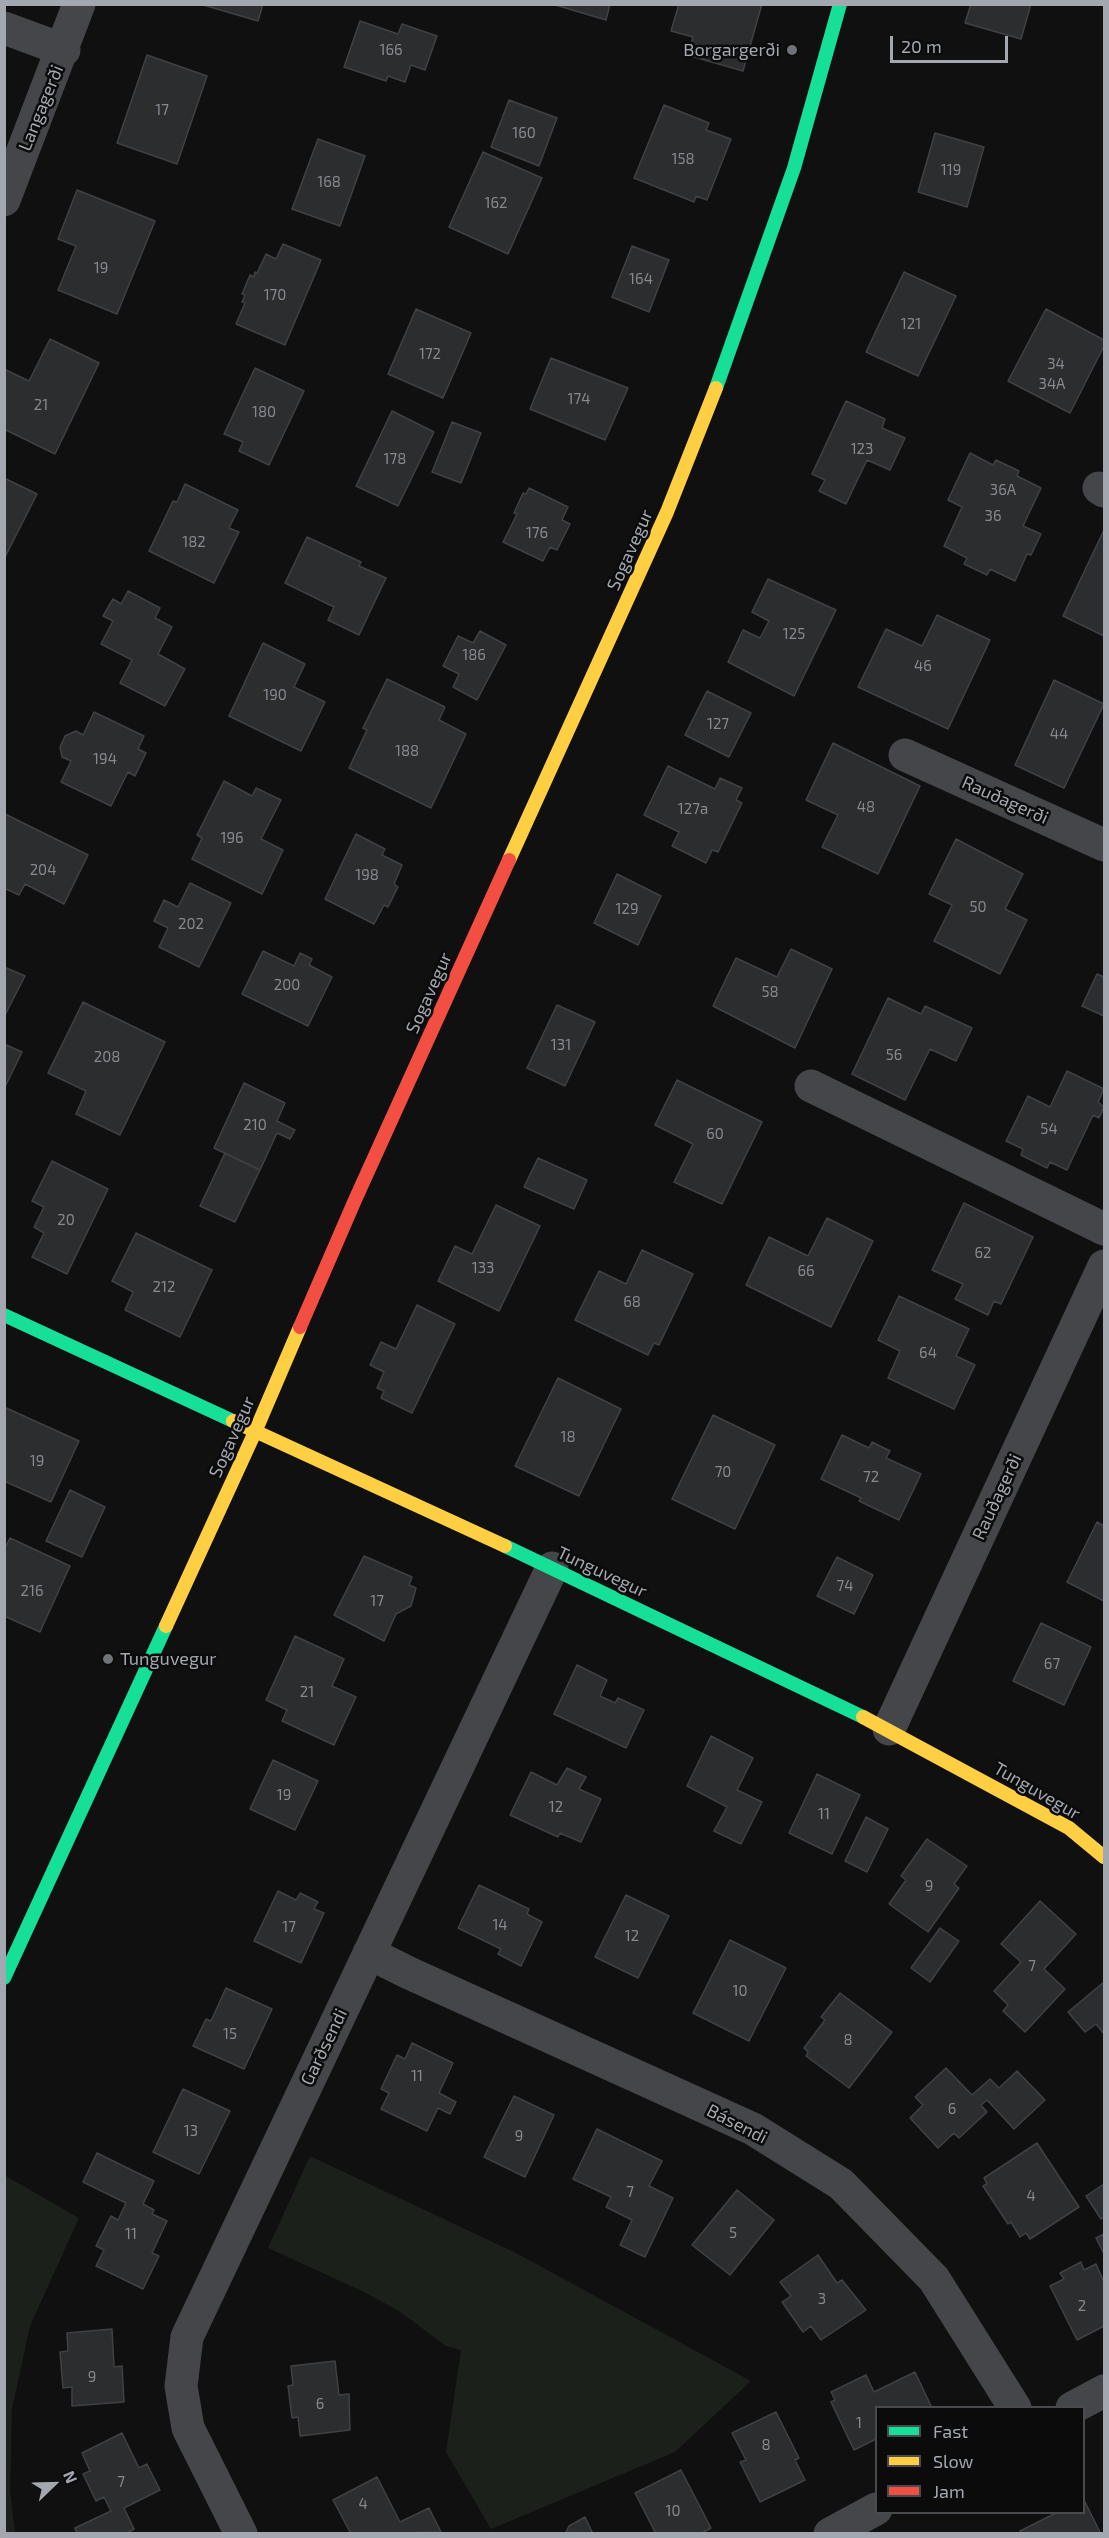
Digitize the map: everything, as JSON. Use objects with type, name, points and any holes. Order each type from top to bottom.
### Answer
[{"type":"street","name":"Langagerði","points":[[4,200],[80,4]]},
{"type":"street","name":"Sogavegur","points":[[4,1978],[255,1432],[356,1200],[667,512],[731,349],[794,168],[840,4]]},
{"type":"street","name":"Langagerði","points":[[4,28],[64,50]]},
{"type":"street","name":"Rauðagerði","points":[[905,755],[1104,845]]},
{"type":"street","points":[[811,1086],[1104,1229]]},
{"type":"street","name":"Rauðagerði","points":[[889,1729],[1104,1266]]},
{"type":"street","name":"Tunguvegur","points":[[6,1318],[552,1568],[889,1729],[1069,1828],[1104,1857]]},
{"type":"street","name":"Garðsendi","points":[[241,2534],[188,2428],[181,2386],[187,2337],[552,1568]]},
{"type":"street","name":"Básendi","points":[[369,1953],[753,2129],[842,2184],[934,2279],[1014,2406]]},
{"type":"street","points":[[1076,2406],[1104,2391]]},
{"type":"street","points":[[830,2534],[875,2510]]},
{"type":"shaded area","points":[[310,2156],[516,2253],[751,2381],[675,2452],[491,2529],[446,2452],[461,2350],[446,2346],[399,2311],[364,2292],[268,2248]]},
{"type":"shaded area","points":[[4,2175],[79,2218],[30,2326],[12,2409],[10,2489],[15,2534],[4,2533]]},
{"type":"building","points":[[200,4],[263,4],[258,21]]},
{"type":"building","points":[[552,4],[610,4],[606,20]]},
{"type":"building","points":[[679,4],[762,4],[743,71],[687,55],[693,37],[671,31]]},
{"type":"building","points":[[971,4],[1031,4],[1021,39],[965,23]]},
{"type":"building","points":[[360,21],[398,34],[402,24],[437,36],[425,70],[411,65],[405,82],[388,76],[386,81],[344,67]]},
{"type":"building","points":[[147,55],[207,76],[177,164],[117,143]]},
{"type":"building","points":[[509,100],[557,118],[539,166],[491,147]]},
{"type":"building","points":[[664,105],[709,123],[706,130],[731,139],[707,200],[696,196],[694,202],[634,178]]},
{"type":"building","points":[[935,133],[984,147],[967,207],[918,192]]},
{"type":"building","points":[[318,139],[365,156],[340,226],[292,209]]},
{"type":"building","points":[[483,152],[542,178],[508,254],[449,227]]},
{"type":"building","points":[[77,190],[155,221],[117,314],[58,290],[76,246],[58,239]]},
{"type":"building","points":[[283,244],[321,260],[285,345],[236,324],[245,303],[242,302],[245,295],[242,294],[250,275],[254,277],[266,254],[276,259]]},
{"type":"building","points":[[632,246],[669,260],[649,312],[612,297]]},
{"type":"building","points":[[904,272],[956,296],[918,376],[866,352]]},
{"type":"building","points":[[416,309],[471,333],[443,398],[388,374]]},
{"type":"building","points":[[1046,309],[1104,340],[1104,346],[1070,413],[1008,381]]},
{"type":"building","points":[[50,339],[99,363],[55,454],[4,429],[4,369],[29,381]]},
{"type":"building","points":[[551,358],[628,388],[605,440],[530,409]]},
{"type":"building","points":[[255,368],[304,391],[269,465],[239,451],[243,442],[224,434]]},
{"type":"building","points":[[846,401],[885,419],[882,428],[905,438],[890,470],[867,460],[846,504],[819,491],[825,480],[812,474]]},
{"type":"building","points":[[392,411],[434,432],[398,506],[356,486]]},
{"type":"building","points":[[452,422],[481,433],[461,483],[432,472]]},
{"type":"building","points":[[970,453],[993,465],[996,460],[1019,471],[1017,476],[1041,488],[1023,526],[1041,534],[1031,555],[1027,554],[1015,581],[990,569],[987,575],[964,564],[967,558],[944,546],[962,507],[948,500]]},
{"type":"building","points":[[4,478],[37,494],[4,559]]},
{"type":"building","points":[[185,484],[238,510],[229,528],[239,532],[214,583],[149,551],[173,501],[177,502]]},
{"type":"building","points":[[529,488],[568,507],[562,520],[570,524],[557,550],[550,547],[543,561],[503,542],[517,514],[514,513],[523,493],[526,494]]},
{"type":"building","points":[[1104,530],[1104,636],[1063,616]]},
{"type":"building","points":[[307,537],[361,562],[359,566],[386,578],[359,635],[328,620],[334,607],[285,583]]},
{"type":"building","points":[[768,579],[836,610],[794,696],[728,662],[743,630],[760,638],[769,621],[752,612]]},
{"type":"building","points":[[128,591],[160,608],[155,618],[172,627],[158,654],[185,669],[165,706],[120,683],[132,660],[101,644],[113,621],[103,616],[113,599],[121,604]]},
{"type":"building","points":[[937,615],[990,640],[948,729],[858,687],[886,629],[922,646]]},
{"type":"building","points":[[480,631],[506,645],[477,700],[453,687],[459,674],[443,666],[458,636],[473,643]]},
{"type":"building","points":[[263,643],[305,664],[294,687],[325,702],[301,751],[229,716]]},
{"type":"building","points":[[387,679],[445,707],[439,720],[466,734],[431,808],[349,768],[367,730],[363,728]]},
{"type":"building","points":[[1054,680],[1104,704],[1064,788],[1015,765]]},
{"type":"building","points":[[707,691],[751,713],[729,757],[685,735]]},
{"type":"building","points":[[94,712],[144,736],[138,749],[146,753],[135,776],[128,772],[111,806],[61,782],[71,761],[62,757],[60,747],[65,736],[76,731],[83,735]]},
{"type":"building","points":[[833,743],[920,786],[878,874],[822,847],[838,815],[806,800]]},
{"type":"building","points":[[668,766],[715,789],[720,778],[742,788],[736,800],[742,803],[718,852],[712,850],[706,863],[672,846],[679,832],[644,815]]},
{"type":"building","points":[[224,781],[252,796],[256,788],[281,800],[261,839],[283,850],[262,894],[192,859],[202,838],[197,835]]},
{"type":"building","points":[[5,814],[88,855],[64,904],[25,884],[19,895],[4,888]]},
{"type":"building","points":[[356,834],[385,849],[382,855],[402,865],[394,884],[398,887],[388,907],[384,905],[374,924],[325,899]]},
{"type":"building","points":[[956,839],[1023,874],[1005,909],[1027,920],[1000,974],[934,941],[952,905],[929,894]]},
{"type":"building","points":[[617,874],[661,896],[638,945],[594,923]]},
{"type":"building","points":[[190,883],[231,903],[199,967],[159,947],[168,928],[154,921],[164,900],[178,907]]},
{"type":"building","points":[[791,949],[832,969],[795,1048],[713,1006],[736,958],[777,977]]},
{"type":"building","points":[[263,951],[294,966],[300,953],[312,959],[309,965],[332,977],[308,1026],[242,994]]},
{"type":"building","points":[[4,967],[25,976],[4,1017]]},
{"type":"building","points":[[1097,974],[1104,977],[1104,1016],[1082,1006]]},
{"type":"building","points":[[888,998],[921,1014],[925,1006],[972,1028],[956,1061],[930,1049],[905,1100],[852,1074]]},
{"type":"building","points":[[83,1002],[165,1042],[120,1135],[76,1114],[86,1091],[48,1073]]},
{"type":"building","points":[[557,1005],[595,1022],[565,1086],[527,1068]]},
{"type":"building","points":[[4,1044],[22,1052],[4,1089]]},
{"type":"building","points":[[1067,1071],[1104,1089],[1098,1102],[1104,1107],[1099,1118],[1093,1115],[1067,1170],[1050,1162],[1047,1168],[1021,1155],[1023,1149],[1006,1141],[1028,1096],[1050,1107]]},
{"type":"building","points":[[677,1080],[762,1122],[722,1204],[674,1182],[693,1144],[655,1125]]},
{"type":"building","points":[[244,1083],[285,1103],[277,1121],[295,1130],[290,1139],[277,1133],[260,1170],[214,1148]]},
{"type":"building","points":[[225,1153],[260,1170],[235,1222],[200,1206]]},
{"type":"building","points":[[538,1158],[587,1180],[574,1209],[524,1187]]},
{"type":"building","points":[[52,1161],[108,1189],[67,1274],[32,1257],[44,1233],[34,1227],[44,1207],[32,1201]]},
{"type":"building","points":[[964,1203],[1033,1237],[1001,1304],[994,1301],[988,1315],[955,1299],[963,1284],[932,1270]]},
{"type":"building","points":[[496,1205],[540,1226],[499,1311],[438,1281],[455,1246],[472,1254]]},
{"type":"building","points":[[827,1218],[873,1241],[831,1327],[746,1285],[769,1237],[808,1256]]},
{"type":"building","points":[[136,1233],[212,1270],[180,1337],[125,1310],[133,1292],[112,1281]]},
{"type":"building","points":[[642,1250],[693,1274],[659,1345],[654,1343],[648,1355],[575,1320],[599,1271],[626,1284]]},
{"type":"building","points":[[899,1296],[969,1329],[956,1356],[975,1365],[954,1409],[888,1378],[900,1351],[878,1340]]},
{"type":"building","points":[[417,1305],[455,1324],[412,1413],[381,1398],[384,1391],[377,1388],[384,1372],[370,1365],[381,1342],[396,1349]]},
{"type":"building","points":[[558,1378],[621,1409],[579,1496],[515,1466]]},
{"type":"building","points":[[4,1407],[79,1441],[51,1502],[4,1481]]},
{"type":"building","points":[[713,1415],[775,1445],[735,1529],[672,1499]]},
{"type":"building","points":[[842,1435],[869,1448],[872,1442],[890,1451],[886,1458],[921,1474],[899,1520],[821,1479]]},
{"type":"building","points":[[70,1490],[105,1507],[82,1557],[46,1541]]},
{"type":"building","points":[[1097,1522],[1104,1526],[1104,1601],[1067,1582]]},
{"type":"building","points":[[10,1538],[70,1566],[40,1632],[4,1616],[4,1550]]},
{"type":"building","points":[[364,1556],[412,1577],[409,1585],[416,1588],[411,1606],[396,1614],[384,1641],[334,1615]]},
{"type":"building","points":[[837,1557],[873,1575],[854,1614],[817,1596]]},
{"type":"building","points":[[1041,1623],[1091,1647],[1064,1705],[1013,1681]]},
{"type":"building","points":[[295,1636],[344,1659],[332,1686],[356,1697],[334,1745],[282,1721],[287,1710],[266,1700]]},
{"type":"building","points":[[577,1665],[607,1680],[600,1696],[615,1703],[618,1698],[644,1710],[626,1748],[554,1714]]},
{"type":"building","points":[[711,1736],[753,1758],[737,1790],[762,1802],[741,1844],[714,1831],[727,1807],[687,1786]]},
{"type":"building","points":[[273,1760],[318,1781],[295,1830],[250,1809]]},
{"type":"building","points":[[567,1768],[586,1777],[579,1789],[601,1799],[581,1842],[560,1833],[558,1837],[510,1815],[531,1772],[557,1785]]},
{"type":"building","points":[[817,1774],[860,1795],[832,1854],[789,1833]]},
{"type":"building","points":[[866,1817],[888,1829],[867,1872],[845,1861]]},
{"type":"building","points":[[927,1839],[967,1866],[954,1884],[959,1888],[928,1932],[889,1904],[906,1880],[901,1876]]},
{"type":"building","points":[[479,1885],[529,1909],[527,1914],[542,1922],[521,1966],[498,1954],[501,1949],[458,1928]]},
{"type":"building","points":[[278,1891],[296,1900],[300,1893],[318,1902],[314,1909],[324,1913],[301,1963],[254,1941]]},
{"type":"building","points":[[626,1895],[669,1916],[638,1978],[595,1957]]},
{"type":"building","points":[[1040,1901],[1076,1934],[1044,1969],[1065,1989],[1025,2032],[1003,2011],[1008,2005],[994,1991],[1021,1962],[1001,1944]]},
{"type":"building","points":[[940,1928],[959,1941],[930,1982],[911,1968]]},
{"type":"building","points":[[730,1940],[786,1968],[749,2041],[693,2013]]},
{"type":"building","points":[[1104,1982],[1104,2034],[1096,2024],[1085,2032],[1068,2012]]},
{"type":"building","points":[[226,1988],[272,2009],[244,2069],[193,2046],[206,2019],[211,2021]]},
{"type":"building","points":[[840,1993],[892,2032],[849,2088],[806,2056],[808,2052],[804,2048],[825,2020],[821,2017]]},
{"type":"building","points":[[412,2043],[453,2063],[439,2093],[456,2102],[450,2114],[438,2108],[427,2131],[381,2109],[389,2093],[381,2089],[397,2055],[405,2059]]},
{"type":"building","points":[[946,2068],[972,2095],[990,2079],[999,2088],[1017,2071],[1045,2100],[1014,2129],[987,2100],[981,2105],[987,2112],[959,2138],[954,2133],[938,2148],[910,2118],[923,2105],[915,2097]]},
{"type":"building","points":[[183,2089],[230,2111],[199,2174],[153,2152]]},
{"type":"building","points":[[514,2096],[554,2115],[525,2177],[484,2157]]},
{"type":"building","points":[[597,2129],[662,2161],[649,2186],[673,2198],[645,2257],[620,2245],[632,2220],[606,2207],[611,2197],[573,2179]]},
{"type":"building","points":[[1037,2143],[1079,2207],[1030,2239],[1026,2233],[1020,2237],[1011,2222],[1008,2224],[983,2186],[987,2184],[984,2178]]},
{"type":"building","points":[[97,2153],[154,2181],[143,2204],[154,2210],[152,2214],[167,2221],[152,2253],[159,2256],[143,2289],[96,2266],[104,2250],[96,2246],[111,2216],[118,2220],[126,2203],[83,2182]]},
{"type":"building","points":[[1104,2184],[1104,2217],[1101,2219],[1086,2196]]},
{"type":"building","points":[[737,2190],[774,2220],[730,2275],[692,2245]]},
{"type":"building","points":[[1104,2234],[1104,2254],[1096,2238]]},
{"type":"building","points":[[818,2255],[837,2283],[842,2280],[866,2310],[821,2340],[811,2326],[803,2332],[782,2302],[791,2296],[780,2282]]},
{"type":"building","points":[[1081,2262],[1084,2270],[1096,2264],[1104,2282],[1104,2326],[1077,2340],[1050,2286],[1064,2279],[1060,2273]]},
{"type":"building","points":[[112,2329],[114,2367],[122,2366],[124,2402],[72,2406],[72,2387],[63,2388],[60,2352],[68,2351],[67,2333]]},
{"type":"building","points":[[335,2361],[339,2395],[349,2394],[350,2430],[300,2436],[298,2417],[292,2418],[288,2386],[293,2385],[291,2366]]},
{"type":"building","points":[[915,2372],[931,2406],[875,2406],[875,2440],[854,2450],[831,2402],[835,2400],[831,2392],[866,2375],[874,2392]]},
{"type":"building","points":[[776,2412],[799,2458],[795,2460],[805,2480],[760,2502],[740,2462],[746,2460],[732,2433]]},
{"type":"building","points":[[122,2433],[139,2468],[147,2464],[160,2490],[124,2508],[134,2529],[125,2534],[77,2534],[75,2528],[111,2511],[104,2497],[96,2501],[83,2474],[90,2471],[82,2453]]},
{"type":"building","points":[[681,2470],[711,2528],[700,2534],[656,2534],[635,2493]]},
{"type":"building","points":[[377,2477],[400,2522],[429,2508],[441,2532],[351,2534],[333,2500]]},
{"type":"building","points":[[1085,2502],[1101,2534],[1021,2534],[1020,2531],[1054,2514],[1085,2514]]},
{"type":"building","points":[[585,2517],[593,2534],[565,2534],[569,2526]]},
{"type":"traffic: fast","points":[[716,388],[794,168],[840,4]]},
{"type":"traffic: fast","points":[[4,1315],[233,1421]]},
{"type":"traffic: fast","points":[[505,1546],[863,1717]]},
{"type":"traffic: fast","points":[[4,1978],[166,1626]]},
{"type":"traffic: slow","points":[[509,860],[667,512],[716,388]]},
{"type":"traffic: slow","points":[[166,1626],[255,1432],[300,1327]]},
{"type":"traffic: slow","points":[[233,1421],[505,1546]]},
{"type":"traffic: slow","points":[[863,1717],[1069,1828],[1104,1857]]},
{"type":"traffic: jam","points":[[300,1327],[509,860]]},
{"type":"place","name":"Borgargerði","points":[[792,50]]},
{"type":"place","name":"Tunguvegur","points":[[108,1659]]}]
